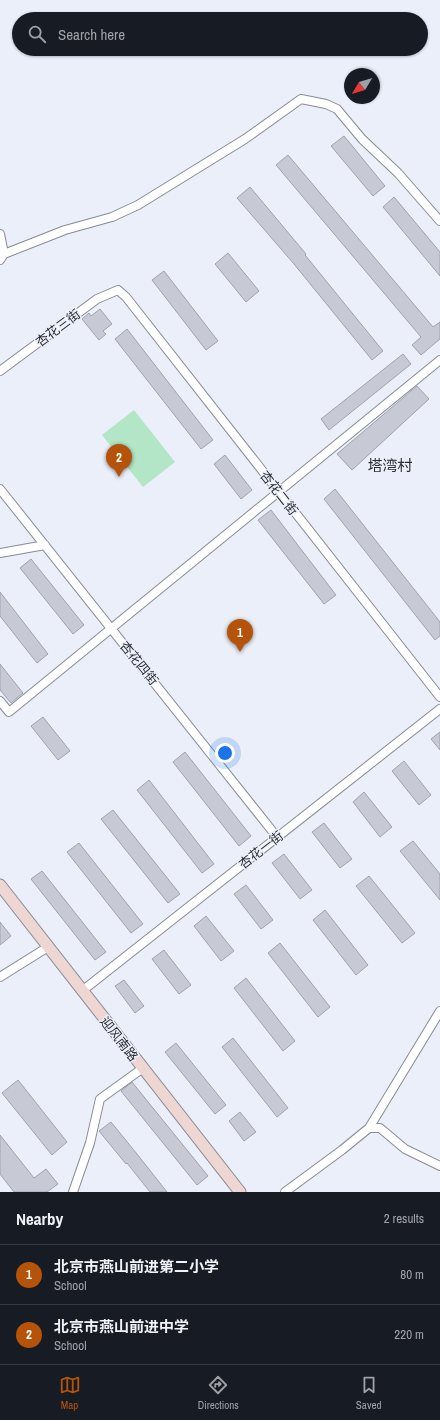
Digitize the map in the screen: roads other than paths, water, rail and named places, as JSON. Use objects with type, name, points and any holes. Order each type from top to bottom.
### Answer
[{"type":"street","points":[[0,234],[2,257],[65,230],[112,217],[138,204],[246,139],[301,99],[326,104],[337,109],[362,139],[398,173],[440,221]]},
{"type":"street","name":"杏花三街","points":[[2,367],[97,298],[118,290]]},
{"type":"street","name":"杏花二街","points":[[118,290],[126,297],[440,697]]},
{"type":"street","points":[[0,701],[9,712],[440,360]]},
{"type":"street","name":"杏花四街","points":[[0,489],[277,837]]},
{"type":"street","points":[[0,553],[45,545]]},
{"type":"street","name":"杏花一街","points":[[82,991],[440,709]]},
{"type":"street","name":"迎风南路","points":[[0,885],[240,1192]]},
{"type":"street","points":[[0,977],[48,947]]},
{"type":"street","points":[[285,1192],[369,1128],[440,1011]]},
{"type":"street","points":[[73,1192],[90,1143],[100,1099],[143,1068]]},
{"type":"street","points":[[369,1128],[380,1128],[405,1149],[440,1166]]},
{"type":"place","name":"北京市燕山前进中学","points":[[119,477]]},
{"type":"place","name":"北京市燕山前进第二小学","points":[[240,652]]},
{"type":"district","name":"塔湾村","points":[[390,465]]}]
